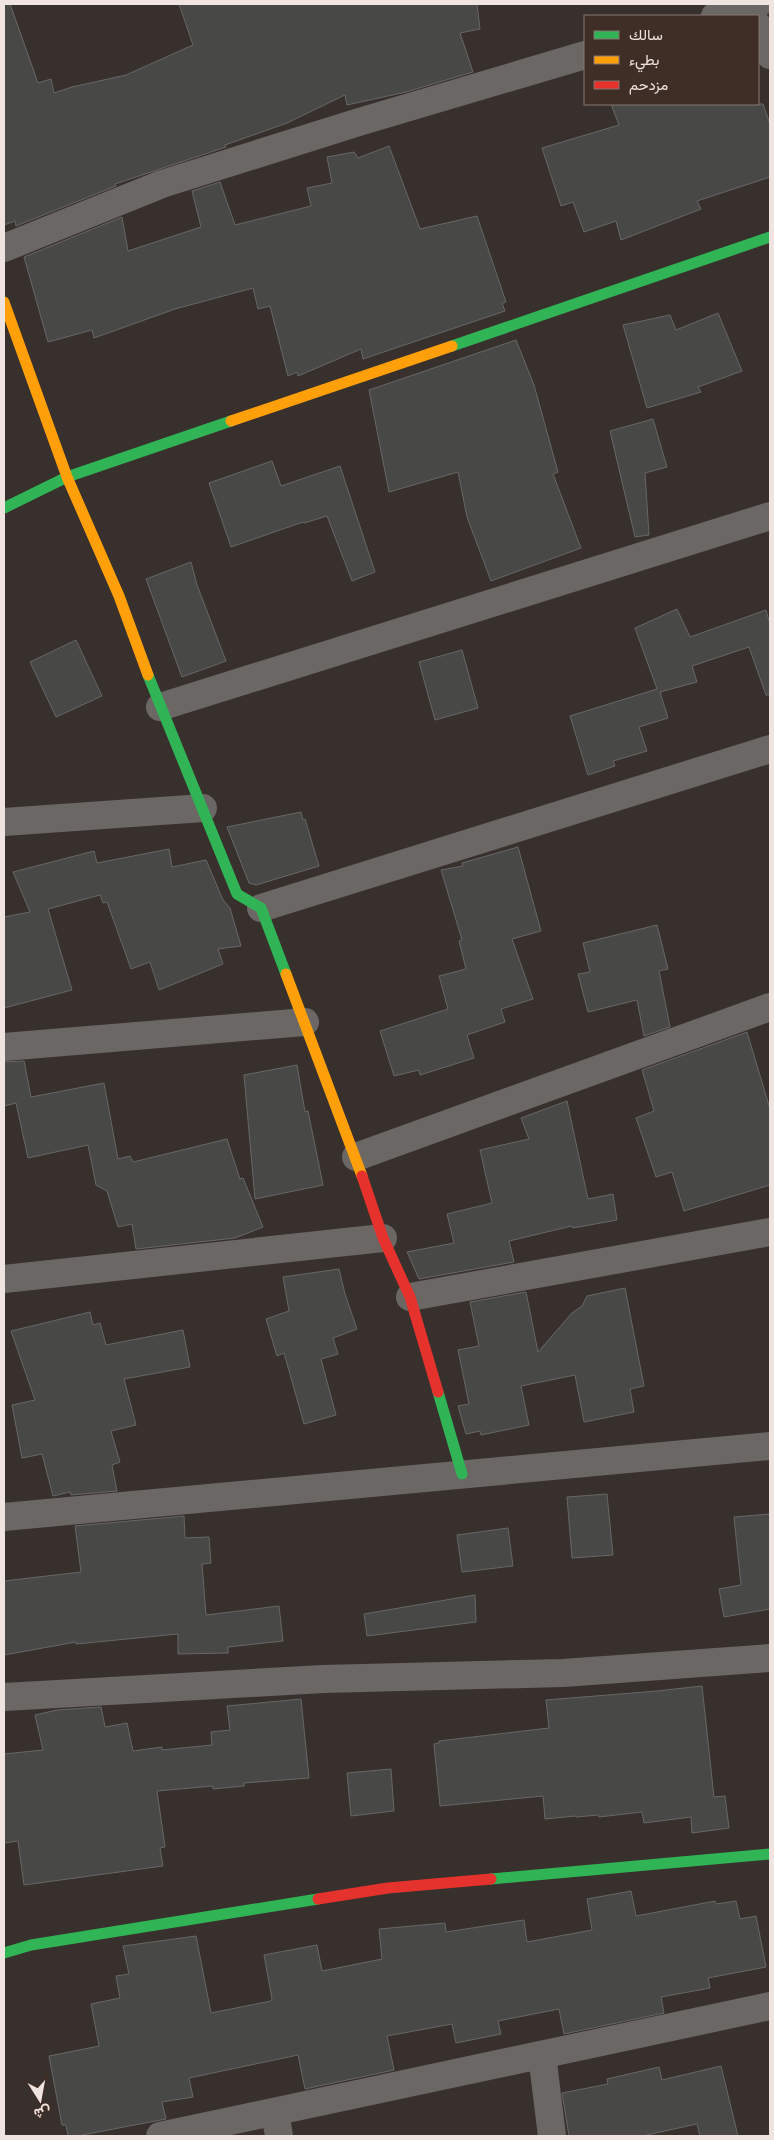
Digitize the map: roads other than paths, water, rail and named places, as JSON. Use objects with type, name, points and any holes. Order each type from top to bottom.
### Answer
[{"type":"street","points":[[723,15],[753,11]]},
{"type":"street","points":[[759,27],[770,55]]},
{"type":"street","points":[[4,248],[162,184],[359,122],[584,55]]},
{"type":"street","points":[[4,508],[67,477],[770,237]]},
{"type":"street","points":[[4,302],[67,477],[119,596],[160,707],[203,808],[236,894],[261,908],[356,1156],[383,1238],[410,1297],[462,1474]]},
{"type":"street","points":[[160,707],[770,516]]},
{"type":"street","points":[[261,908],[770,749]]},
{"type":"street","points":[[4,822],[203,808]]},
{"type":"street","points":[[356,1156],[770,1007]]},
{"type":"street","points":[[4,1046],[305,1022]]},
{"type":"street","points":[[410,1297],[770,1232]]},
{"type":"street","points":[[4,1279],[383,1238]]},
{"type":"street","points":[[4,1517],[770,1446]]},
{"type":"street","points":[[4,1697],[323,1678],[563,1673],[770,1658]]},
{"type":"street","points":[[4,1953],[31,1944],[388,1888],[770,1854]]},
{"type":"street","points":[[160,2136],[277,2124],[542,2055],[770,2006]]},
{"type":"street","points":[[542,2055],[552,2136]]}]
